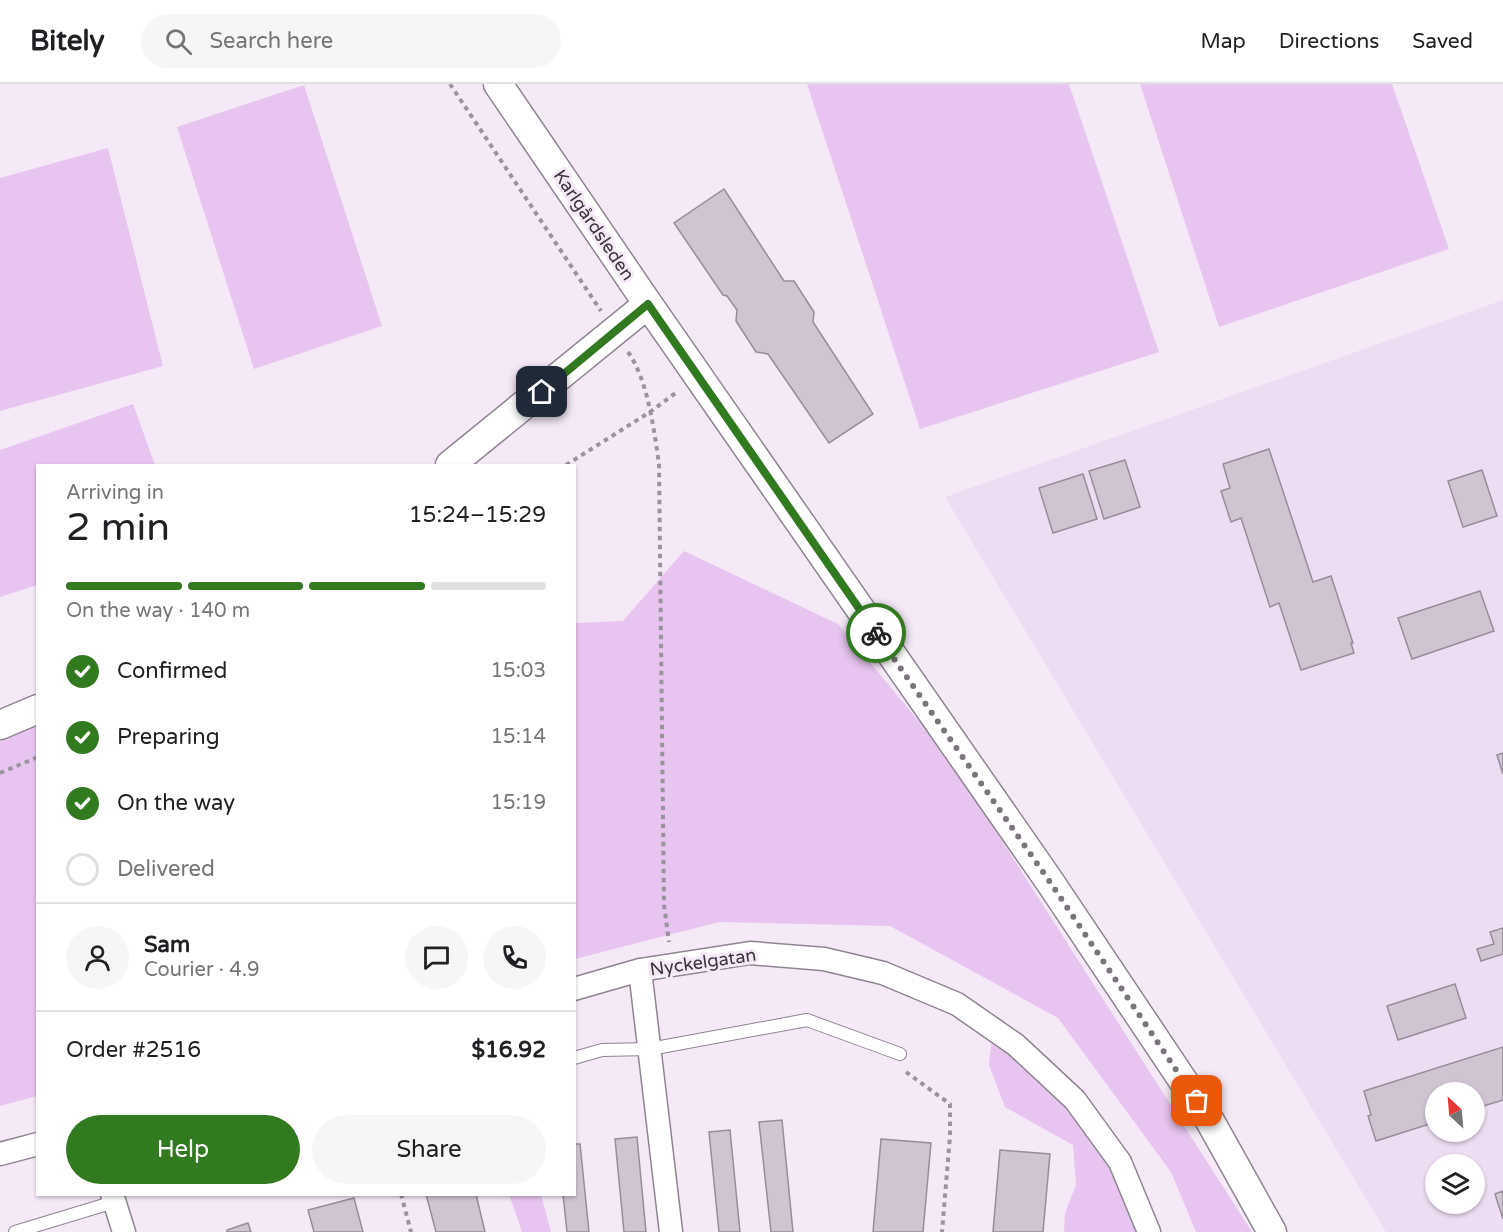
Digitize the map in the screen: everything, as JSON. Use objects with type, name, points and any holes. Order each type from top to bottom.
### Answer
[{"type":"street","name":"Karlgårdsleden","points":[[498,84],[698,377],[1050,882],[1210,1121],[1272,1232]]},
{"type":"street","points":[[451,464],[648,304]]},
{"type":"street","points":[[0,725],[36,710]]},
{"type":"street","name":"Nyckelgatan","points":[[576,988],[640,970],[750,952],[824,959],[883,973],[957,1004],[1016,1045],[1075,1100],[1120,1162],[1149,1232]]},
{"type":"street","name":"Nyckelgatan","points":[[640,970],[671,1232]]},
{"type":"street","points":[[0,1154],[36,1144]]},
{"type":"street","points":[[113,1198],[124,1232]]},
{"type":"lane","points":[[576,1057],[602,1050],[650,1049],[807,1020],[900,1054]]},
{"type":"lane","points":[[15,1232],[113,1198]]},
{"type":"path","points":[[450,84],[634,360],[650,412],[659,464],[664,905],[672,964]]},
{"type":"path","points":[[568,464],[650,412],[698,377]]},
{"type":"path","points":[[0,773],[36,758]]},
{"type":"path","points":[[900,1054],[904,1071],[950,1104],[950,1136],[942,1232]]},
{"type":"path","points":[[402,1196],[411,1232]]},
{"type":"shaded area","points":[[807,84],[1069,84],[1159,352],[920,429]]},
{"type":"shaded area","points":[[1140,84],[1392,84],[1449,249],[1219,327]]},
{"type":"shaded area","points":[[304,85],[382,326],[254,369],[177,127]]},
{"type":"shaded area","points":[[108,148],[163,366],[0,411],[0,178]]},
{"type":"shaded area","points":[[1503,300],[1503,1232],[1386,1232],[945,497]]},
{"type":"shaded area","points":[[133,404],[155,464],[36,464],[36,585],[0,597],[0,450]]},
{"type":"shaded area","points":[[684,551],[838,624],[947,755],[1252,1232],[1196,1232],[1171,1172],[1058,1018],[890,926],[719,922],[576,959],[576,623],[623,621]]},
{"type":"shaded area","points":[[36,725],[36,1096],[0,1106],[0,741]]},
{"type":"shaded area","points":[[992,1037],[1045,1080],[1112,1162],[1136,1232],[1064,1232],[1065,1213],[1076,1185],[1073,1145],[1005,1107],[989,1065]]},
{"type":"shaded area","points":[[510,1196],[542,1196],[551,1232],[522,1232]]},
{"type":"building","points":[[724,189],[784,281],[794,281],[814,312],[813,322],[873,414],[829,443],[768,354],[756,352],[736,321],[737,310],[727,296],[723,295],[674,223]]},
{"type":"building","points":[[1269,449],[1313,582],[1331,576],[1353,643],[1351,643],[1354,653],[1301,670],[1279,603],[1270,607],[1241,518],[1231,522],[1221,491],[1230,488],[1223,464]]},
{"type":"building","points":[[1125,460],[1140,507],[1104,519],[1089,471]]},
{"type":"building","points":[[1482,470],[1497,516],[1463,527],[1448,481]]},
{"type":"building","points":[[1083,474],[1097,519],[1053,533],[1039,488]]},
{"type":"building","points":[[1480,591],[1494,631],[1412,659],[1398,618]]},
{"type":"building","points":[[1503,753],[1503,774],[1497,755]]},
{"type":"building","points":[[1503,928],[1503,954],[1481,961],[1477,949],[1494,944],[1490,932]]},
{"type":"building","points":[[1455,984],[1466,1018],[1398,1040],[1387,1006]]},
{"type":"building","points":[[1503,1047],[1503,1100],[1485,1106],[1485,1082],[1425,1082],[1425,1125],[1376,1141],[1368,1116],[1371,1115],[1364,1091]]},
{"type":"building","points":[[782,1120],[793,1232],[771,1232],[759,1122]]},
{"type":"building","points":[[730,1130],[740,1232],[719,1232],[709,1132]]},
{"type":"building","points":[[637,1137],[646,1232],[624,1232],[615,1139]]},
{"type":"building","points":[[881,1139],[931,1143],[923,1232],[873,1232]]},
{"type":"building","points":[[576,1144],[580,1144],[589,1232],[567,1232],[563,1196],[576,1196]]},
{"type":"building","points":[[1000,1150],[1050,1154],[1043,1232],[993,1232]]},
{"type":"building","points":[[1503,1191],[1503,1219],[1495,1194]]},
{"type":"building","points":[[427,1196],[476,1196],[485,1232],[436,1232]]},
{"type":"building","points":[[354,1198],[363,1232],[314,1232],[308,1210]]},
{"type":"building","points":[[248,1223],[251,1232],[227,1232],[227,1230]]},
{"type":"way so far","points":[[876,633],[1050,882],[1197,1101]]},
{"type":"route","points":[[542,392],[648,304],[876,633]]}]
